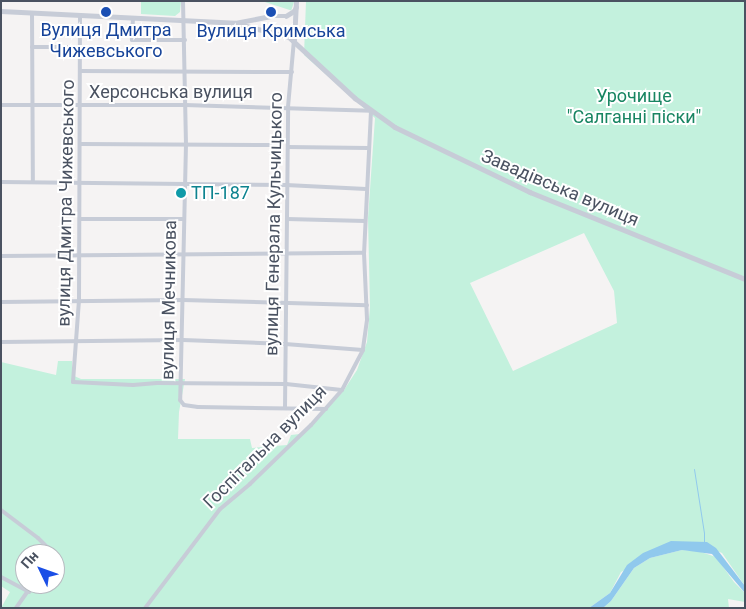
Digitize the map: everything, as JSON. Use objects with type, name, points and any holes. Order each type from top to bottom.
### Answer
[{"type":"street","name":"вулиця Мечникова","points":[[183,1],[186,144],[182,383],[180,400],[184,406],[285,408]]},
{"type":"street","points":[[234,24],[247,20],[286,16],[294,11],[296,4]]},
{"type":"street","points":[[1,11],[234,24],[294,40],[296,4]]},
{"type":"street","points":[[32,13],[33,182]]},
{"type":"street","name":"вулиця Дмитра Чижевського","points":[[80,15],[82,105],[79,300],[78,340],[73,382],[133,385],[182,383]]},
{"type":"street","points":[[286,16],[291,19],[294,28]]},
{"type":"street","points":[[133,18],[132,40],[185,40]]},
{"type":"street","points":[[247,20],[247,25],[251,28]]},
{"type":"street","points":[[284,36],[294,28]]},
{"type":"street","name":"вулиця Генерала Кульчицького","points":[[285,408],[286,185],[288,107],[294,40]]},
{"type":"street","name":"Завадівська вулиця","points":[[294,40],[371,111],[395,127],[530,192],[745,278]]},
{"type":"street","points":[[32,47],[81,47]]},
{"type":"street","points":[[81,71],[292,72]]},
{"type":"street","name":"Херсонська вулиця","points":[[1,106],[185,105],[371,111]]},
{"type":"street","name":"Госпітальна вулиця","points":[[145,608],[220,508],[250,484],[326,409],[342,390],[363,350],[368,320],[364,253],[371,111]]},
{"type":"street","points":[[81,144],[270,145]]},
{"type":"street","points":[[288,147],[368,148]]},
{"type":"street","points":[[1,182],[286,185],[366,189]]},
{"type":"street","points":[[80,219],[184,219]]},
{"type":"street","points":[[287,219],[365,221]]},
{"type":"street","points":[[1,256],[364,253]]},
{"type":"street","points":[[1,302],[183,300],[367,305]]},
{"type":"street","points":[[1,342],[183,340],[285,344],[363,350]]},
{"type":"street","points":[[182,383],[286,384],[342,390]]},
{"type":"street","points":[[285,408],[326,409]]},
{"type":"street","points":[[1,510],[40,544]]},
{"type":"street","points":[[1,577],[15,584]]},
{"type":"street","points":[[16,608],[27,594]]},
{"type":"green space","points":[[141,1],[181,1],[180,12],[175,16],[141,14]]},
{"type":"green space","points":[[262,1],[291,1],[294,2],[291,11]]},
{"type":"green space","name":"Урочище \"Салганні піски\"","points":[[306,1],[745,1],[745,586],[722,553],[695,542],[679,542],[621,572],[610,593],[589,608],[1,608],[10,592],[1,586],[1,362],[56,375],[58,361],[72,361],[72,375],[81,379],[185,379],[179,412],[178,439],[250,439],[252,448],[287,445],[291,435],[300,434],[344,390],[357,370],[367,342],[370,307],[368,218],[375,118],[304,55]],"holes":[[[584,233],[614,291],[617,323],[513,371],[470,283]]]},
{"type":"green space","points":[[682,550],[698,551],[716,557],[734,582],[745,593],[745,602],[728,599],[729,608],[603,608],[611,601],[634,568],[650,558]]},
{"type":"water","points":[[671,541],[707,542],[716,548],[745,586],[745,593],[712,554],[682,550],[650,558],[634,568],[611,601],[603,608],[589,608],[610,593],[627,565],[643,553]]},
{"type":"waterway","points":[[694,469],[704,542]]},
{"type":"place","name":"Вулиця Дмитра Чижевського","points":[[106,12]]},
{"type":"place","name":"Вулиця Кримська","points":[[271,12]]},
{"type":"place","name":"ТП-187","points":[[181,193]]}]
